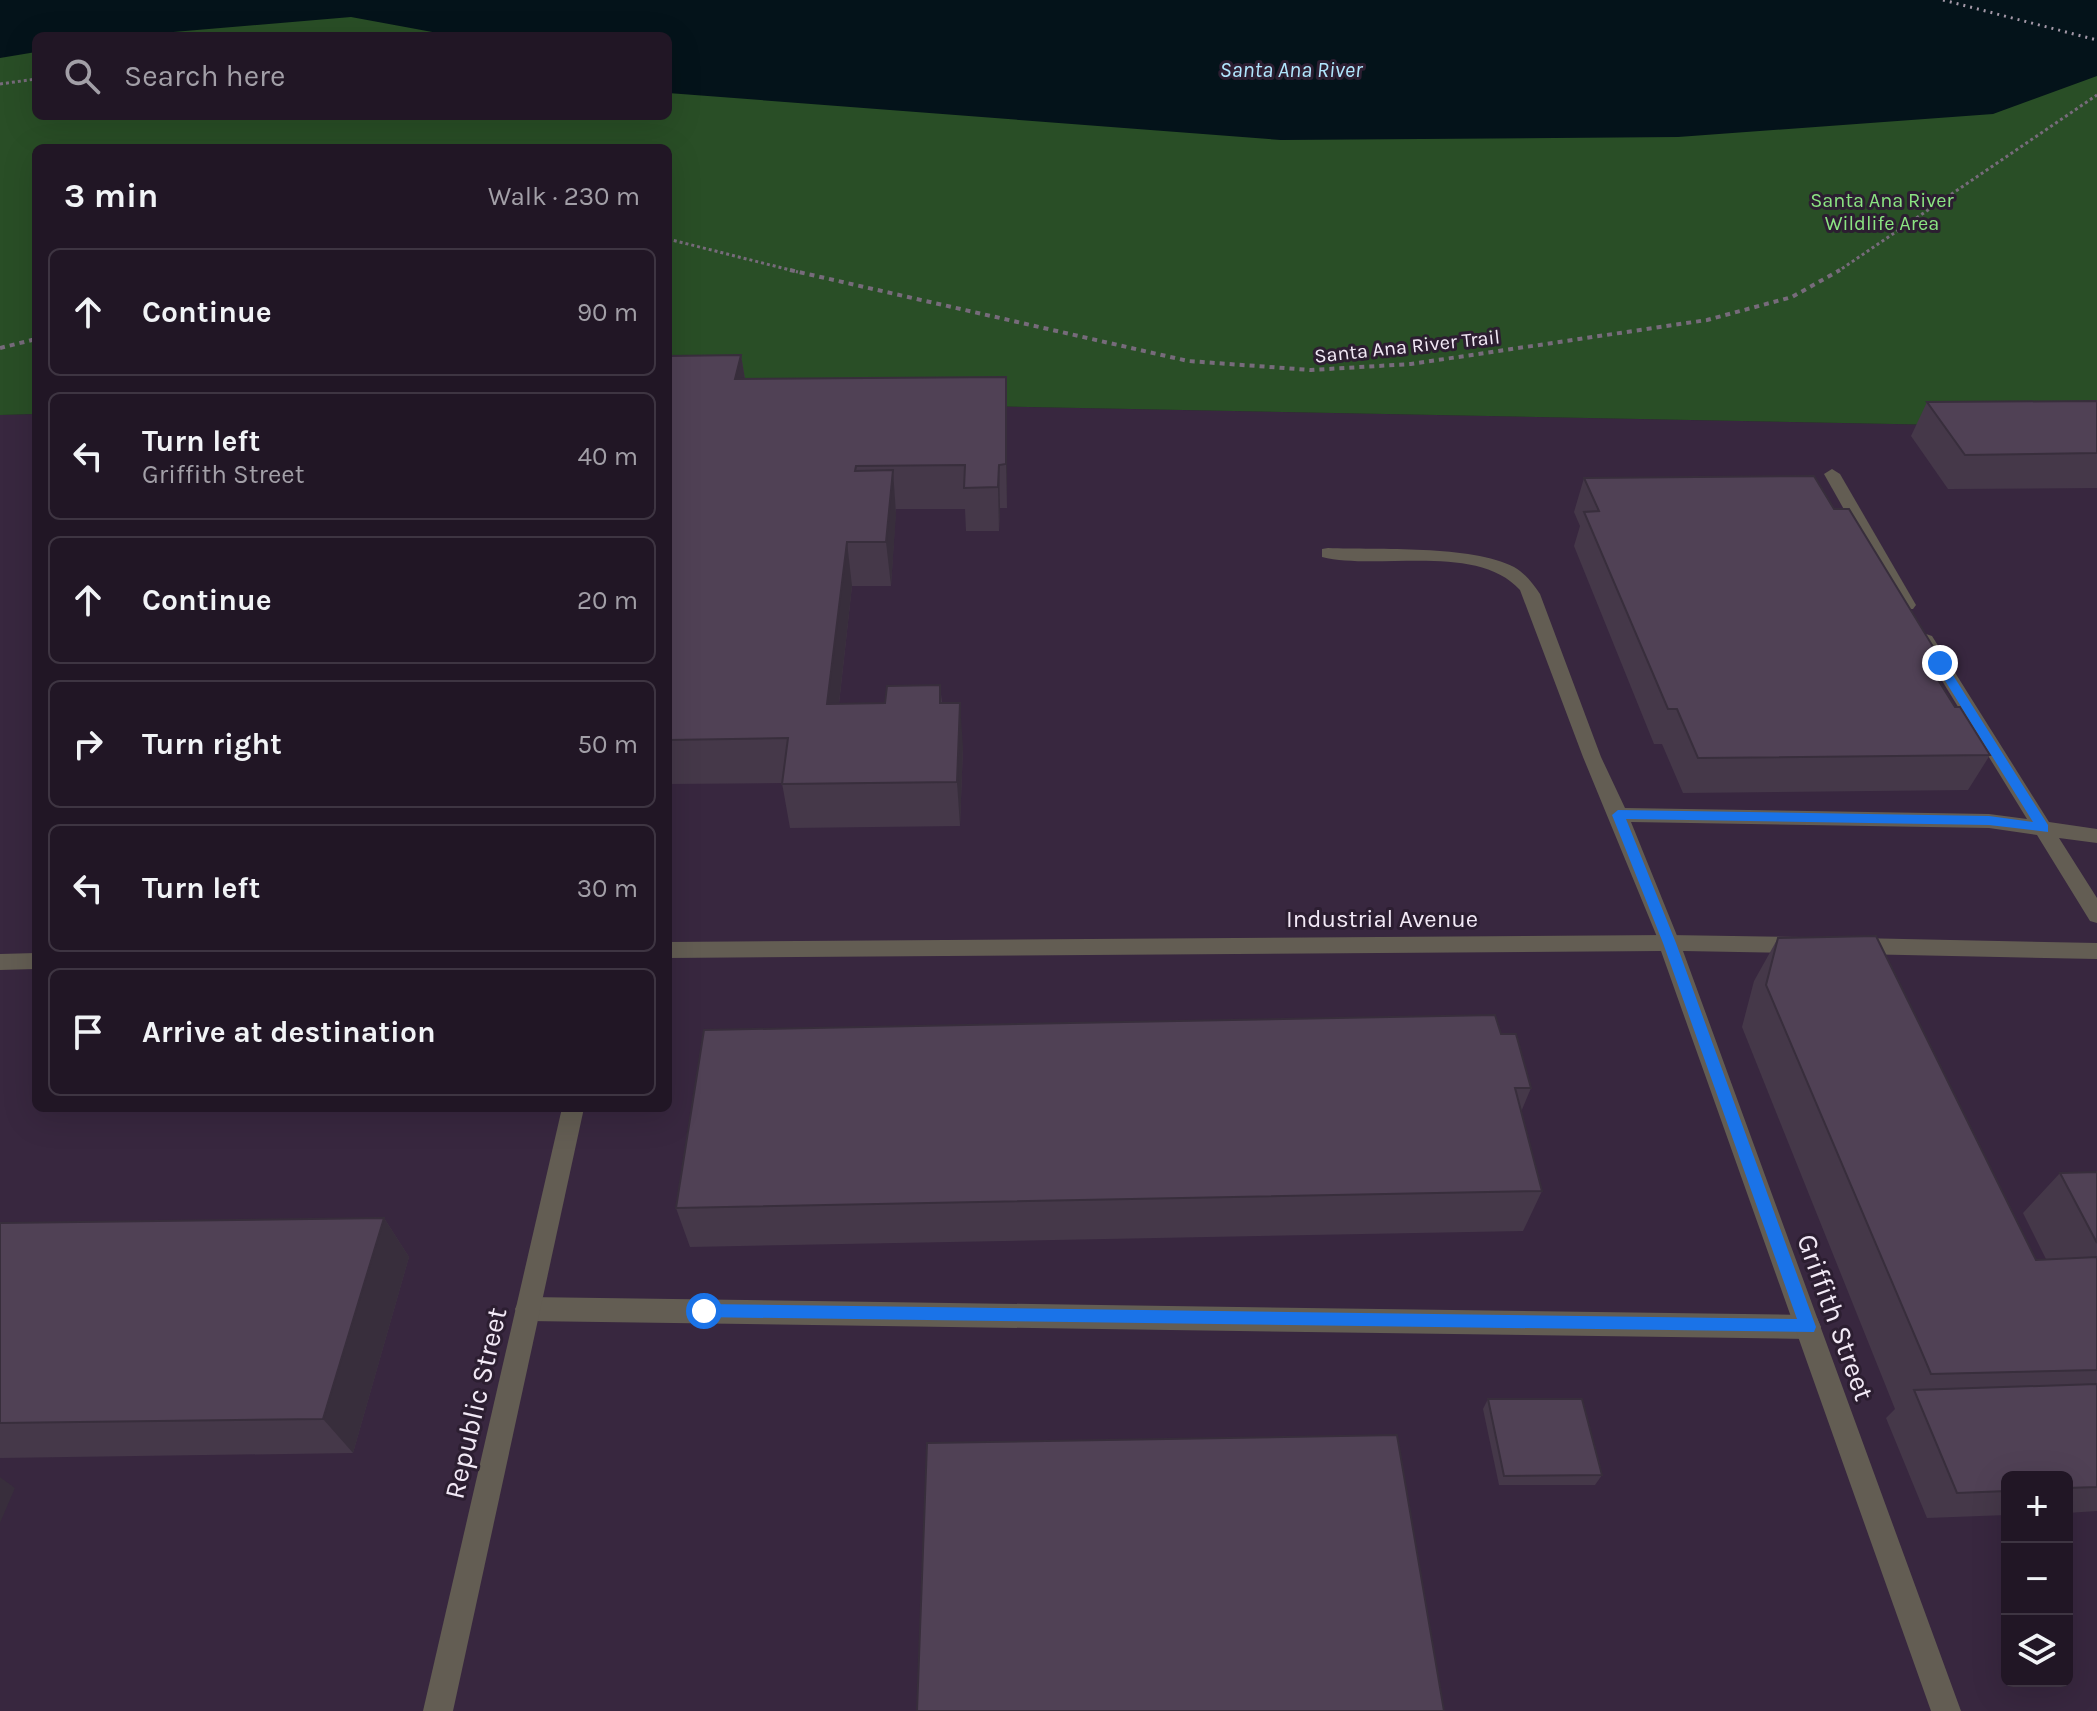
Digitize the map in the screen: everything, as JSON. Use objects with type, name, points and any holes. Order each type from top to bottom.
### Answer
[{"type":"street","points":[[1832,474],[1940,663],[2097,915]]},
{"type":"street","name":"Griffith Street","points":[[1328,553],[1471,562],[1504,569],[1521,580],[1532,594],[1592,757],[1669,943],[1946,1711]]},
{"type":"street","points":[[1618,815],[1989,821],[2097,836]]},
{"type":"street","name":"Industrial Avenue","points":[[672,950],[1669,943],[2097,951]]},
{"type":"street","points":[[0,962],[32,961]]},
{"type":"street","name":"Republic Street","points":[[438,1711],[572,1112]]},
{"type":"street","points":[[528,1309],[1808,1327]]},
{"type":"path","points":[[0,84],[32,80]]},
{"type":"path","name":"Santa Ana River Trail","points":[[672,240],[900,298],[1188,361],[1311,370],[1411,364],[1707,320],[1756,311],[1792,298],[1820,284],[2097,95]]},
{"type":"path","points":[[0,348],[32,340]]},
{"type":"shaded area","points":[[829,403],[2097,428],[2097,1711],[0,1711],[0,415],[32,414],[32,1112],[672,1112],[672,406]]},
{"type":"green space","name":"Santa Ana River Wildlife Area","points":[[0,0],[2097,0],[2097,428],[829,403],[672,406],[672,144],[32,144],[32,414],[0,415]]},
{"type":"water","name":"Santa Ana River","points":[[0,0],[2097,0],[2097,76],[1993,114],[1678,137],[1281,140],[672,93],[672,32],[432,32],[351,17],[173,32],[32,32],[32,53],[0,58]]},
{"type":"building","points":[[741,355],[735,379],[1006,377],[1006,464],[999,465],[998,487],[964,488],[965,465],[856,466],[855,471],[893,470],[886,542],[847,542],[827,704],[885,703],[887,686],[940,685],[940,703],[960,703],[957,782],[782,784],[788,738],[672,740],[672,356]]},
{"type":"building","points":[[2097,401],[2097,453],[1965,455],[1927,402]]},
{"type":"building","points":[[1814,476],[1834,509],[1849,509],[1940,658],[1925,659],[1990,755],[1698,758],[1677,709],[1668,709],[1584,512],[1599,511],[1584,478]]},
{"type":"building","points":[[1876,936],[2036,1260],[2097,1257],[2097,1370],[1931,1374],[1766,985],[1778,938]]},
{"type":"building","points":[[1495,1015],[1501,1034],[1516,1034],[1531,1088],[1515,1088],[1542,1191],[676,1208],[704,1030]]},
{"type":"building","points":[[2097,1172],[2097,1243],[2060,1173]]},
{"type":"building","points":[[384,1218],[323,1419],[0,1423],[0,1223]]},
{"type":"building","points":[[2097,1384],[2097,1487],[2073,1488],[2073,1471],[2001,1471],[2001,1491],[1957,1493],[1914,1390]]},
{"type":"building","points":[[1488,1399],[1582,1399],[1602,1475],[1504,1476]]},
{"type":"building","points":[[1397,1435],[1444,1711],[917,1711],[927,1443]]},
{"type":"railway","points":[[1943,0],[2097,40]]},
{"type":"route","points":[[704,1311],[1568,1326],[1808,1327],[1669,943],[1618,815],[1989,821],[2043,828],[1940,663]]}]
